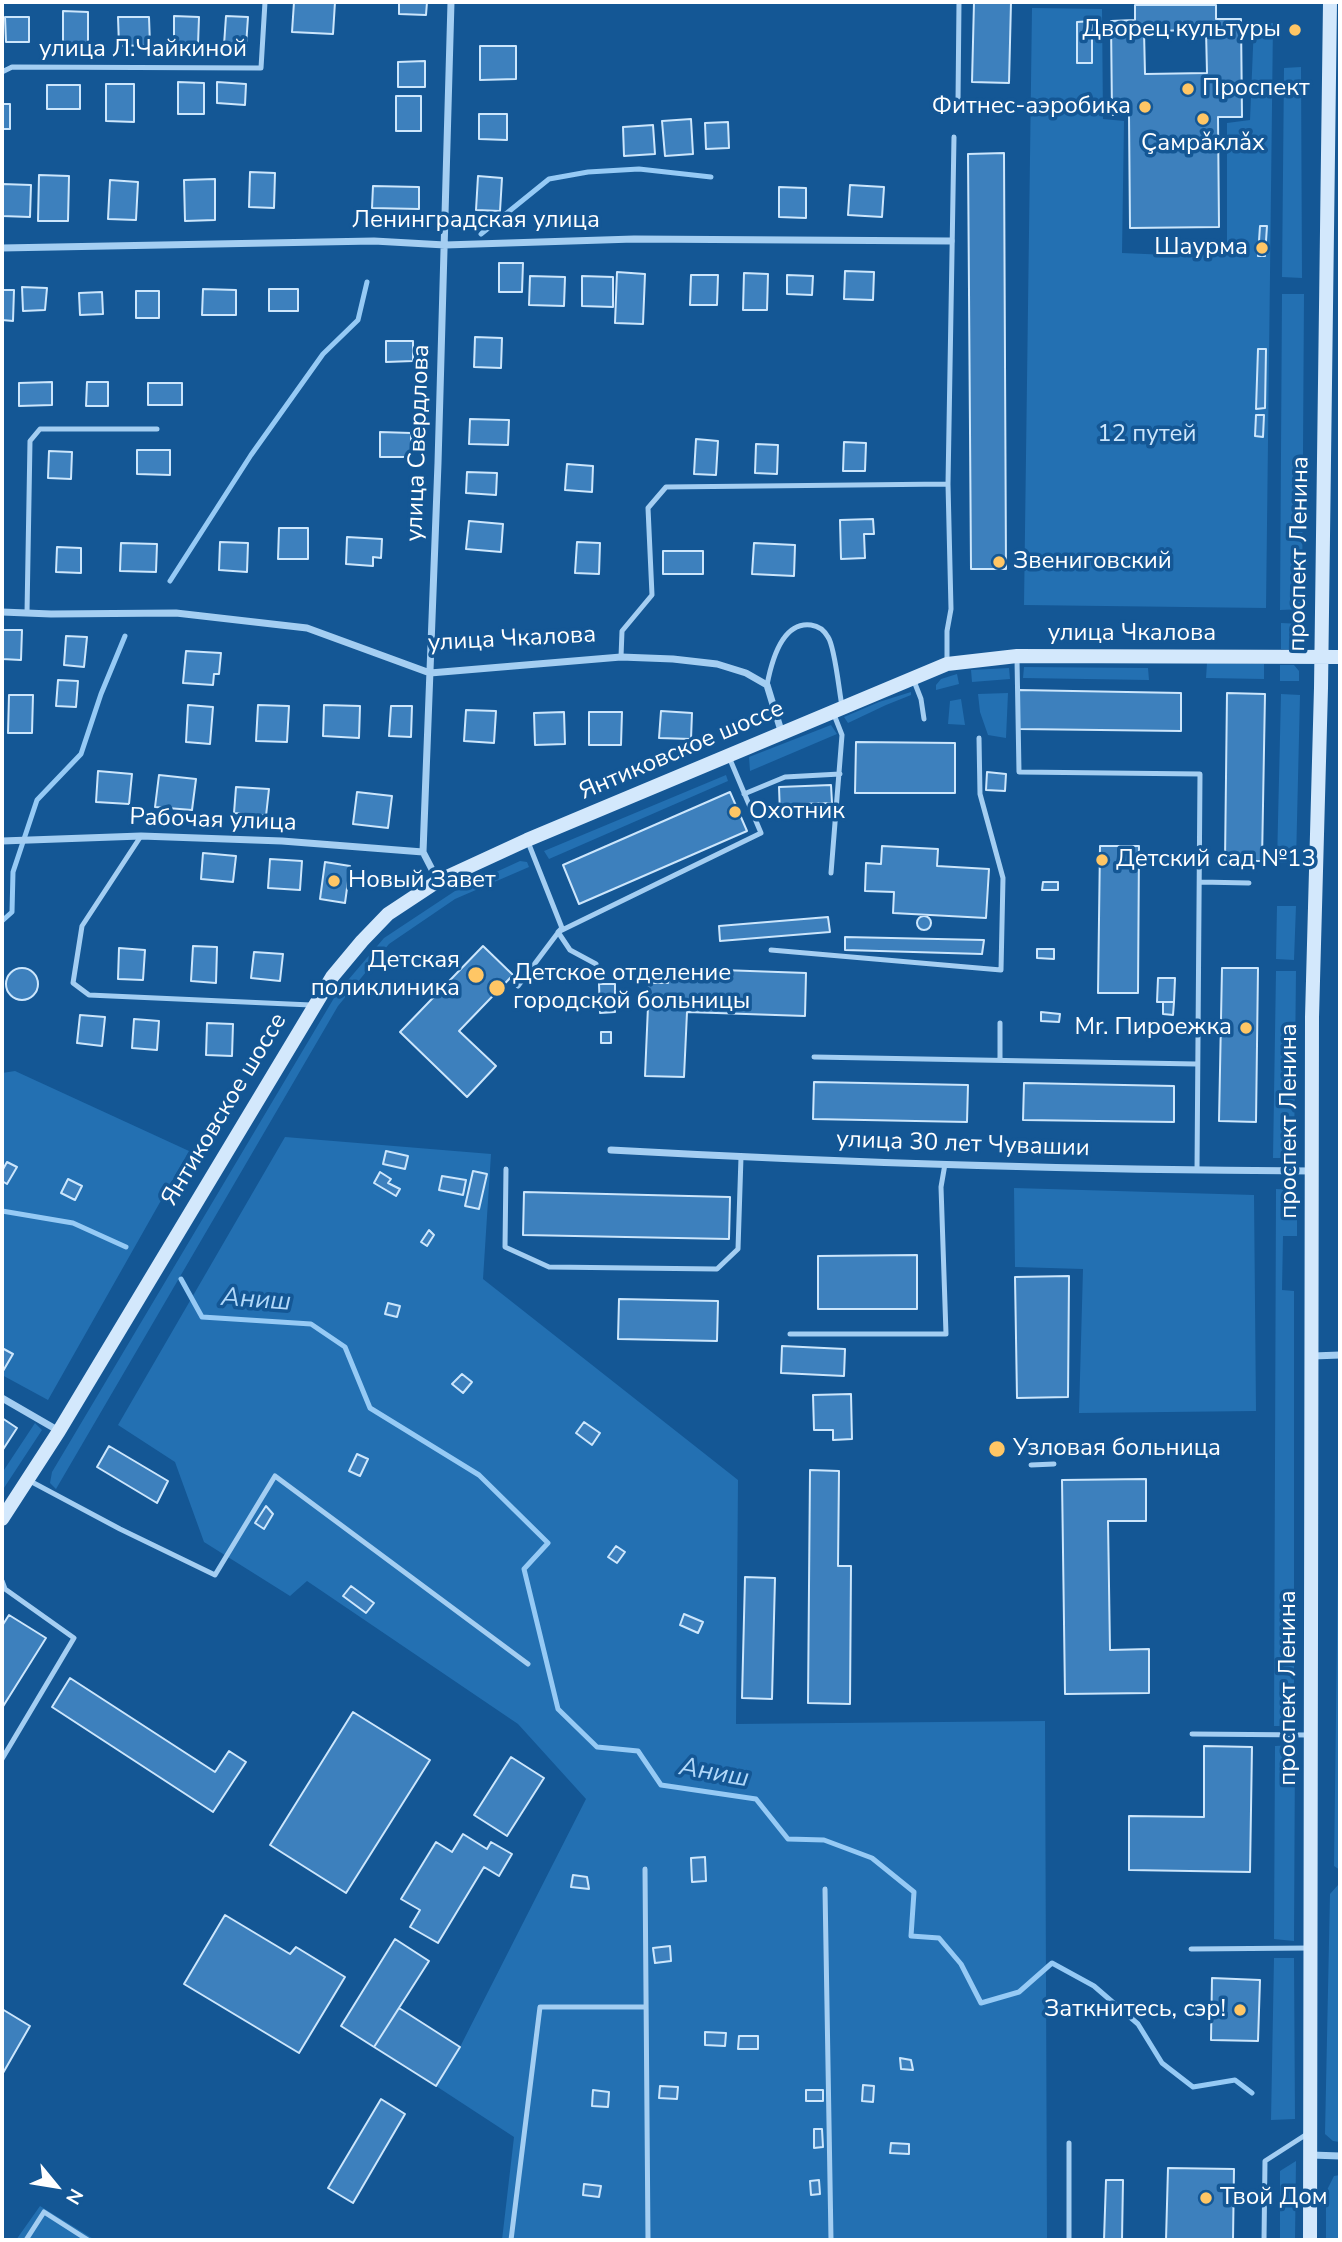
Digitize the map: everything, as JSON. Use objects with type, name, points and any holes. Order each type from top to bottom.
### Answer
[{"type":"street","name":"улица Свердлова","points":[[422,852],[445,244],[451,2]]},
{"type":"street","name":"проспект Ленина","points":[[1310,2240],[1312,1017],[1322,657],[1330,2]]},
{"type":"street","name":"Ленинградская улица","points":[[2,248],[374,241],[445,244],[634,239],[951,242]]},
{"type":"street","name":"улица Чкалова","points":[[2,612],[176,613],[307,628],[430,673],[621,657],[717,664],[746,673],[767,685]]},
{"type":"street","name":"улица Чкалова","points":[[919,675],[947,664],[1017,656],[1340,657]]},
{"type":"street","name":"Янтиковское шоссе","points":[[2,1519],[59,1431],[332,977],[362,940],[388,914],[438,881],[919,675]]},
{"type":"street","points":[[767,685],[782,734]]},
{"type":"street","name":"Рабочая улица","points":[[2,841],[141,836],[282,841],[422,852]]},
{"type":"street","points":[[422,852],[438,881]]},
{"type":"street","name":"улица 30 лет Чувашии","points":[[611,1150],[945,1164],[1313,1171]]},
{"type":"street","points":[[1313,1356],[1340,1355]]},
{"type":"street","points":[[2,1398],[59,1431]]},
{"type":"street","points":[[1311,2155],[1340,2156]]},
{"type":"lane","name":"улица Л.Чайкиной","points":[[2,72],[12,67],[261,68],[264,2]]},
{"type":"lane","points":[[958,102],[959,2]]},
{"type":"lane","points":[[947,664],[947,631],[951,609],[948,484],[954,137]]},
{"type":"lane","points":[[27,613],[30,441],[40,429],[157,429]]},
{"type":"lane","points":[[621,657],[622,631],[652,594],[648,509],[666,486],[948,484]]},
{"type":"lane","points":[[767,685],[772,660],[781,641],[796,628],[808,625],[822,628],[830,638],[842,735],[831,873]]},
{"type":"lane","points":[[1017,656],[1019,772],[1200,774],[1197,1170]]},
{"type":"lane","points":[[919,675],[924,719]]},
{"type":"lane","points":[[771,950],[1001,971],[1003,878],[980,794],[979,738]]},
{"type":"lane","points":[[558,932],[761,833],[729,757]]},
{"type":"lane","points":[[744,794],[785,777],[840,774]]},
{"type":"lane","points":[[141,836],[82,926],[73,983],[89,995],[314,1006]]},
{"type":"lane","points":[[518,986],[562,928],[527,841]]},
{"type":"lane","points":[[1200,882],[1249,883]]},
{"type":"lane","points":[[558,932],[570,950],[596,964]]},
{"type":"lane","points":[[1000,1023],[1000,1060]]},
{"type":"lane","points":[[814,1057],[1196,1064]]},
{"type":"lane","points":[[506,1169],[505,1247],[549,1267],[717,1269],[738,1249],[741,1157]]},
{"type":"lane","points":[[790,1334],[946,1334],[941,1187],[945,1164]]},
{"type":"lane","points":[[1031,1465],[1054,1464]]},
{"type":"lane","points":[[27,1479],[120,1529],[215,1575],[275,1476],[528,1664]]},
{"type":"lane","points":[[2,1581],[5,1589],[74,1638],[2,1759]]},
{"type":"lane","points":[[1192,1734],[1311,1735]]},
{"type":"lane","points":[[645,1869],[648,2240]]},
{"type":"lane","points":[[825,1889],[831,2240]]},
{"type":"lane","points":[[1191,1948],[1310,1948]]},
{"type":"lane","points":[[511,2240],[540,2007],[646,2007]]},
{"type":"lane","points":[[1264,2240],[1265,2161],[1310,2132]]},
{"type":"lane","points":[[1069,2143],[1069,2240]]},
{"type":"lane","points":[[26,2240],[44,2212],[88,2240]]},
{"type":"green space","name":"12 путей","points":[[1032,8],[1102,9],[1103,119],[1124,121],[1122,253],[1227,254],[1227,123],[1250,120],[1254,24],[1273,23],[1266,608],[1024,605]]},
{"type":"green space","points":[[1301,67],[1302,278],[1282,277],[1284,68]]},
{"type":"green space","points":[[1282,294],[1304,294],[1302,609],[1280,610]]},
{"type":"green space","points":[[1281,623],[1303,624],[1303,640],[1294,650],[1281,649]]},
{"type":"green space","points":[[1207,663],[1264,664],[1264,679],[1206,678]]},
{"type":"green space","points":[[1280,665],[1294,665],[1299,671],[1299,681],[1280,681]]},
{"type":"green space","points":[[1024,667],[1148,668],[1149,680],[1023,678]]},
{"type":"green space","points":[[1009,668],[1010,679],[972,682],[971,670]]},
{"type":"green space","points":[[957,674],[959,684],[936,690],[941,679]]},
{"type":"green space","points":[[911,692],[911,695],[848,723],[844,717],[879,702]]},
{"type":"green space","points":[[1008,693],[1006,738],[988,735],[980,712],[978,694]]},
{"type":"green space","points":[[1281,694],[1300,695],[1296,862],[1277,863]]},
{"type":"green space","points":[[961,699],[965,725],[948,724],[950,701]]},
{"type":"green space","points":[[831,725],[837,734],[750,771],[749,757]]},
{"type":"green space","points":[[726,775],[728,781],[549,859],[544,851]]},
{"type":"green space","points":[[520,861],[527,862],[529,867],[455,899],[389,944],[338,1006],[56,1489],[50,1483],[52,1472],[337,993],[384,938],[455,891]]},
{"type":"green space","points":[[1277,906],[1296,906],[1294,960],[1276,959]]},
{"type":"green space","points":[[1276,971],[1296,971],[1294,1158],[1273,1158]]},
{"type":"green space","points":[[15,1071],[189,1151],[48,1400],[2,1375],[2,1073]]},
{"type":"green space","points":[[285,1137],[491,1154],[483,1279],[738,1480],[736,1724],[1045,1721],[1047,2240],[502,2240],[514,2137],[436,2086],[460,2047],[586,1799],[518,1724],[307,1581],[290,1596],[204,1542],[175,1462],[118,1425]]},
{"type":"green space","points":[[1014,1188],[1254,1195],[1256,1411],[1079,1413],[1083,1269],[1015,1267]]},
{"type":"green space","points":[[1276,1189],[1297,1190],[1297,1236],[1283,1236],[1282,1290],[1294,1291],[1294,1726],[1274,1726]]},
{"type":"green space","points":[[35,1423],[42,1430],[2,1491],[2,1473]]},
{"type":"green space","points":[[1340,1490],[1340,1870],[1334,1866]]},
{"type":"green space","points":[[1295,1745],[1294,1941],[1274,1939],[1275,1746]]},
{"type":"green space","points":[[1338,1885],[1340,2142],[1333,2141],[1325,2134],[1330,1894]]},
{"type":"green space","points":[[1274,1958],[1294,1958],[1295,2119],[1271,2120]]},
{"type":"green space","points":[[1296,2161],[1295,2240],[1280,2240],[1280,2171]]},
{"type":"green space","points":[[1340,2175],[1340,2240],[1326,2240],[1326,2192],[1334,2176]]},
{"type":"green space","points":[[40,2206],[95,2240],[16,2240]]},
{"type":"building","points":[[294,2],[335,2],[333,34],[292,32]]},
{"type":"building","points":[[399,2],[427,2],[426,15],[399,14]]},
{"type":"building","points":[[974,2],[1011,2],[1009,83],[972,82]]},
{"type":"building","points":[[1135,5],[1216,5],[1216,19],[1241,19],[1242,117],[1218,117],[1219,227],[1130,228],[1129,115],[1112,115],[1111,21],[1135,20]],"holes":[[[1206,30],[1207,73],[1145,74],[1144,31]]]},
{"type":"building","points":[[63,11],[88,12],[88,44],[63,44]]},
{"type":"building","points":[[174,16],[199,17],[198,45],[174,44]]},
{"type":"building","points":[[226,16],[248,17],[246,46],[224,45]]},
{"type":"building","points":[[5,17],[29,17],[29,42],[6,42]]},
{"type":"building","points":[[118,17],[149,17],[150,45],[119,46]]},
{"type":"building","points":[[1092,21],[1092,63],[1077,63],[1077,22]]},
{"type":"building","points":[[480,46],[516,46],[516,79],[480,80]]},
{"type":"building","points":[[425,61],[425,87],[398,87],[398,62]]},
{"type":"building","points":[[178,82],[204,83],[204,114],[178,114]]},
{"type":"building","points":[[217,82],[246,84],[245,105],[217,103]]},
{"type":"building","points":[[106,84],[134,84],[134,122],[106,121]]},
{"type":"building","points":[[47,85],[80,85],[80,109],[47,109]]},
{"type":"building","points":[[396,96],[421,96],[421,131],[396,131]]},
{"type":"building","points":[[2,104],[10,104],[10,129],[2,129]]},
{"type":"building","points":[[479,114],[507,114],[507,140],[479,139]]},
{"type":"building","points":[[691,119],[693,154],[665,156],[662,121]]},
{"type":"building","points":[[728,122],[729,148],[706,149],[705,123]]},
{"type":"building","points":[[653,125],[655,154],[624,156],[623,127]]},
{"type":"building","points":[[1004,153],[1006,569],[971,569],[968,154]]},
{"type":"building","points":[[250,172],[275,173],[274,208],[249,207]]},
{"type":"building","points":[[39,175],[69,176],[68,221],[38,221]]},
{"type":"building","points":[[478,176],[502,178],[500,211],[476,210]]},
{"type":"building","points":[[215,179],[215,220],[185,221],[184,180]]},
{"type":"building","points":[[110,180],[138,182],[136,220],[108,219]]},
{"type":"building","points":[[2,184],[31,185],[30,217],[2,216]]},
{"type":"building","points":[[850,185],[884,187],[882,217],[848,215]]},
{"type":"building","points":[[373,186],[419,187],[419,209],[372,208]]},
{"type":"building","points":[[779,187],[806,188],[806,218],[779,217]]},
{"type":"building","points":[[1260,226],[1267,226],[1265,256],[1258,256]]},
{"type":"building","points":[[1231,246],[1239,246],[1239,255],[1231,254]]},
{"type":"building","points":[[499,263],[523,263],[522,292],[499,292]]},
{"type":"building","points":[[845,271],[874,272],[873,300],[844,299]]},
{"type":"building","points":[[617,272],[645,274],[643,324],[615,323]]},
{"type":"building","points":[[744,273],[768,274],[767,310],[743,310]]},
{"type":"building","points":[[691,275],[718,275],[717,305],[690,305]]},
{"type":"building","points":[[787,275],[813,276],[812,295],[787,294]]},
{"type":"building","points":[[530,276],[565,277],[564,306],[529,305]]},
{"type":"building","points":[[582,276],[613,277],[613,307],[582,306]]},
{"type":"building","points":[[22,287],[47,288],[45,310],[23,311]]},
{"type":"building","points":[[203,289],[236,290],[236,315],[202,315]]},
{"type":"building","points":[[269,289],[298,289],[298,311],[269,311]]},
{"type":"building","points":[[2,290],[14,290],[13,321],[2,320]]},
{"type":"building","points":[[136,291],[159,291],[159,318],[136,318]]},
{"type":"building","points":[[102,292],[103,314],[80,315],[79,293]]},
{"type":"building","points":[[475,337],[502,338],[501,368],[474,367]]},
{"type":"building","points":[[386,341],[413,341],[413,361],[386,362]]},
{"type":"building","points":[[1258,349],[1266,349],[1265,408],[1256,409]]},
{"type":"building","points":[[52,382],[52,405],[19,406],[19,383]]},
{"type":"building","points":[[87,382],[108,382],[108,406],[86,406]]},
{"type":"building","points":[[148,383],[182,383],[182,405],[148,405]]},
{"type":"building","points":[[1256,415],[1264,415],[1263,437],[1255,436]]},
{"type":"building","points":[[470,419],[509,420],[508,445],[469,444]]},
{"type":"building","points":[[380,432],[411,433],[411,457],[380,457]]},
{"type":"building","points":[[696,439],[718,441],[716,475],[694,474]]},
{"type":"building","points":[[844,442],[866,443],[865,471],[843,471]]},
{"type":"building","points":[[756,444],[778,445],[777,474],[755,473]]},
{"type":"building","points":[[137,450],[170,450],[170,475],[137,474]]},
{"type":"building","points":[[49,451],[72,452],[71,479],[48,478]]},
{"type":"building","points":[[567,464],[593,466],[592,492],[565,490]]},
{"type":"building","points":[[467,472],[497,473],[496,495],[466,493]]},
{"type":"building","points":[[873,519],[874,534],[864,534],[865,558],[841,559],[840,520]]},
{"type":"building","points":[[469,521],[503,524],[501,552],[466,549]]},
{"type":"building","points":[[279,528],[308,528],[308,559],[278,559]]},
{"type":"building","points":[[347,537],[382,539],[381,558],[373,557],[373,566],[346,564]]},
{"type":"building","points":[[220,542],[248,543],[247,572],[219,570]]},
{"type":"building","points":[[577,542],[600,543],[599,574],[575,573]]},
{"type":"building","points":[[121,543],[157,544],[156,572],[120,571]]},
{"type":"building","points":[[754,543],[795,545],[794,576],[752,574]]},
{"type":"building","points":[[57,547],[81,548],[81,573],[56,572]]},
{"type":"building","points":[[663,551],[703,551],[703,574],[663,574]]},
{"type":"building","points":[[2,630],[22,630],[21,660],[2,659]]},
{"type":"building","points":[[66,636],[87,637],[84,667],[64,665]]},
{"type":"building","points":[[186,651],[221,653],[219,674],[214,674],[213,685],[183,683]]},
{"type":"building","points":[[58,680],[78,681],[76,707],[56,706]]},
{"type":"building","points":[[1019,690],[1181,693],[1181,731],[1019,729]]},
{"type":"building","points":[[1227,693],[1265,694],[1262,861],[1225,861]]},
{"type":"building","points":[[9,695],[33,695],[32,733],[8,733]]},
{"type":"building","points":[[188,705],[213,707],[210,744],[186,742]]},
{"type":"building","points":[[258,705],[289,706],[287,742],[256,741]]},
{"type":"building","points":[[324,705],[360,706],[359,738],[323,736]]},
{"type":"building","points":[[391,706],[412,706],[411,737],[389,736]]},
{"type":"building","points":[[466,710],[496,711],[494,743],[464,741]]},
{"type":"building","points":[[661,711],[692,713],[691,739],[659,738]]},
{"type":"building","points":[[564,712],[565,744],[535,745],[534,713]]},
{"type":"building","points":[[589,712],[622,712],[621,745],[589,745]]},
{"type":"building","points":[[856,742],[955,743],[955,793],[855,793]]},
{"type":"building","points":[[98,771],[132,774],[129,804],[96,802]]},
{"type":"building","points":[[987,772],[1006,774],[1005,791],[986,790]]},
{"type":"building","points":[[159,775],[196,779],[192,810],[155,807]]},
{"type":"building","points":[[831,785],[832,803],[797,804],[797,813],[780,814],[779,787]]},
{"type":"building","points":[[236,787],[269,789],[266,816],[234,813]]},
{"type":"building","points":[[357,792],[392,796],[388,828],[353,824]]},
{"type":"building","points":[[730,792],[747,831],[579,904],[563,865]]},
{"type":"building","points":[[882,846],[938,849],[937,866],[989,869],[986,918],[893,913],[894,892],[865,891],[866,863],[881,864]]},
{"type":"building","points":[[1100,846],[1139,846],[1138,993],[1098,993]]},
{"type":"building","points":[[203,853],[236,856],[233,882],[201,879]]},
{"type":"building","points":[[270,859],[302,861],[300,890],[268,888]]},
{"type":"building","points":[[325,862],[350,866],[345,903],[320,899]]},
{"type":"building","points":[[1043,882],[1058,882],[1058,890],[1042,890]]},
{"type":"building","points":[[924,916],[929,918],[929,928],[924,930],[919,928],[917,923],[919,918]]},
{"type":"building","points":[[828,917],[830,932],[720,941],[719,926]]},
{"type":"building","points":[[845,937],[984,940],[982,954],[845,950]]},
{"type":"building","points":[[193,946],[217,947],[216,983],[191,981]]},
{"type":"building","points":[[483,946],[513,975],[459,1031],[496,1066],[467,1097],[400,1032]]},
{"type":"building","points":[[119,948],[145,950],[143,980],[118,979]]},
{"type":"building","points":[[1037,949],[1054,949],[1054,959],[1037,958]]},
{"type":"building","points":[[254,952],[283,954],[280,981],[251,978]]},
{"type":"building","points":[[22,968],[33,973],[38,984],[33,995],[22,1000],[11,995],[6,984],[11,973]]},
{"type":"building","points":[[1222,968],[1258,968],[1256,1122],[1219,1121]]},
{"type":"building","points":[[694,969],[806,973],[805,1016],[687,1012],[684,1077],[645,1076],[649,983],[668,983],[668,976],[693,977]]},
{"type":"building","points":[[1158,978],[1175,978],[1174,1002],[1157,1002]]},
{"type":"building","points":[[599,984],[615,984],[615,1012],[600,1013]]},
{"type":"building","points":[[1163,1002],[1174,1002],[1173,1015],[1163,1014]]},
{"type":"building","points":[[1041,1012],[1060,1014],[1059,1022],[1041,1021]]},
{"type":"building","points":[[80,1015],[105,1017],[102,1046],[77,1043]]},
{"type":"building","points":[[134,1019],[159,1021],[157,1050],[132,1048]]},
{"type":"building","points":[[207,1023],[233,1024],[232,1056],[206,1055]]},
{"type":"building","points":[[601,1032],[611,1032],[611,1043],[601,1043]]},
{"type":"building","points":[[814,1082],[968,1085],[967,1122],[813,1119]]},
{"type":"building","points":[[1024,1083],[1174,1086],[1174,1122],[1023,1120]]},
{"type":"building","points":[[386,1151],[408,1156],[405,1169],[383,1164]]},
{"type":"building","points":[[7,1162],[17,1167],[7,1184],[2,1181],[2,1171]]},
{"type":"building","points":[[473,1171],[487,1174],[479,1209],[465,1206]]},
{"type":"building","points":[[380,1172],[391,1179],[388,1183],[400,1189],[396,1196],[374,1183]]},
{"type":"building","points":[[442,1176],[466,1180],[463,1195],[439,1190]]},
{"type":"building","points":[[68,1179],[82,1186],[75,1200],[61,1193]]},
{"type":"building","points":[[524,1192],[730,1197],[729,1239],[523,1235]]},
{"type":"building","points":[[429,1230],[434,1235],[427,1246],[421,1242]]},
{"type":"building","points":[[917,1255],[917,1309],[818,1309],[818,1256]]},
{"type":"building","points":[[1069,1276],[1068,1397],[1017,1398],[1015,1277]]},
{"type":"building","points":[[619,1299],[718,1301],[717,1341],[618,1339]]},
{"type":"building","points":[[388,1303],[400,1306],[397,1317],[385,1314]]},
{"type":"building","points":[[782,1346],[845,1349],[844,1376],[781,1373]]},
{"type":"building","points":[[2,1348],[13,1354],[3,1371],[2,1370]]},
{"type":"building","points":[[462,1374],[472,1382],[463,1393],[452,1384]]},
{"type":"building","points":[[851,1394],[852,1439],[833,1440],[833,1430],[814,1430],[813,1395]]},
{"type":"building","points":[[2,1418],[17,1428],[2,1451]]},
{"type":"building","points":[[584,1422],[600,1433],[592,1445],[576,1433]]},
{"type":"building","points":[[109,1446],[168,1481],[157,1503],[97,1467]]},
{"type":"building","points":[[357,1454],[368,1459],[360,1476],[349,1471]]},
{"type":"building","points":[[810,1470],[839,1471],[838,1566],[851,1566],[850,1704],[808,1703]]},
{"type":"building","points":[[1146,1479],[1146,1521],[1108,1521],[1110,1650],[1149,1649],[1149,1693],[1065,1694],[1062,1480]]},
{"type":"building","points":[[266,1506],[273,1514],[264,1529],[255,1523]]},
{"type":"building","points":[[616,1546],[625,1552],[617,1563],[608,1557]]},
{"type":"building","points":[[745,1577],[775,1578],[772,1699],[742,1698]]},
{"type":"building","points":[[351,1586],[374,1603],[366,1613],[343,1596]]},
{"type":"building","points":[[684,1614],[703,1622],[698,1633],[680,1625]]},
{"type":"building","points":[[9,1615],[46,1638],[2,1708],[2,1626]]},
{"type":"building","points":[[70,1678],[215,1772],[229,1751],[246,1762],[213,1812],[52,1707]]},
{"type":"building","points":[[353,1712],[430,1760],[346,1893],[270,1845]]},
{"type":"building","points":[[1204,1746],[1252,1747],[1250,1872],[1129,1870],[1129,1816],[1204,1817]]},
{"type":"building","points":[[511,1757],[544,1778],[507,1836],[474,1815]]},
{"type":"building","points":[[463,1834],[487,1849],[491,1842],[512,1854],[499,1876],[484,1867],[438,1943],[410,1927],[420,1910],[401,1899],[436,1842],[452,1852]]},
{"type":"building","points":[[705,1857],[706,1881],[692,1882],[691,1858]]},
{"type":"building","points":[[573,1875],[587,1877],[589,1889],[571,1887]]},
{"type":"building","points":[[225,1915],[290,1954],[296,1947],[345,1977],[299,2053],[184,1984]]},
{"type":"building","points":[[395,1939],[429,1961],[374,2047],[341,2026]]},
{"type":"building","points":[[670,1946],[671,1961],[655,1963],[653,1948]]},
{"type":"building","points":[[1212,1978],[1260,1980],[1258,2041],[1211,2040]]},
{"type":"building","points":[[399,2008],[460,2047],[436,2086],[374,2047]]},
{"type":"building","points":[[2,2009],[30,2026],[3,2073],[2,2073]]},
{"type":"building","points":[[705,2032],[726,2033],[725,2046],[705,2045]]},
{"type":"building","points":[[739,2036],[758,2036],[758,2049],[738,2049]]},
{"type":"building","points":[[900,2058],[911,2060],[913,2070],[901,2069]]},
{"type":"building","points":[[863,2085],[874,2086],[873,2102],[862,2101]]},
{"type":"building","points":[[660,2086],[678,2087],[677,2099],[659,2098]]},
{"type":"building","points":[[593,2090],[609,2092],[608,2107],[592,2106]]},
{"type":"building","points":[[806,2090],[823,2090],[823,2101],[806,2101]]},
{"type":"building","points":[[381,2099],[405,2114],[353,2203],[328,2188]]},
{"type":"building","points":[[814,2129],[822,2129],[823,2147],[814,2148]]},
{"type":"building","points":[[891,2143],[909,2144],[909,2154],[890,2153]]},
{"type":"building","points":[[1168,2168],[1234,2169],[1233,2240],[1166,2240]]},
{"type":"building","points":[[819,2180],[820,2194],[811,2195],[810,2181]]},
{"type":"building","points":[[1106,2180],[1123,2180],[1122,2240],[1104,2240]]},
{"type":"building","points":[[584,2184],[601,2186],[599,2197],[583,2195]]},
{"type":"waterway","points":[[481,234],[549,179],[588,172],[639,169],[711,177]]},
{"type":"waterway","points":[[170,581],[251,455],[323,354],[358,320],[367,282]]},
{"type":"waterway","points":[[2,921],[12,912],[13,872],[37,800],[81,754],[101,694],[125,636]]},
{"type":"waterway","name":"Аниш","points":[[2,1211],[73,1223],[126,1247]]},
{"type":"waterway","name":"Аниш","points":[[181,1279],[202,1317],[311,1324],[345,1347],[370,1408],[479,1475],[548,1543],[524,1569],[558,1709],[597,1747],[638,1751],[661,1785],[756,1799],[788,1839],[824,1840],[872,1858],[914,1892],[911,1936],[939,1938],[961,1964],[981,2003],[1019,1992],[1052,1963],[1094,1986],[1138,2024],[1162,2063],[1193,2087],[1235,2080],[1252,2093]]},
{"type":"place","name":"Дворец культуры","points":[[1295,30]]},
{"type":"place","name":"Проспект","points":[[1188,89]]},
{"type":"place","name":"Фитнес-аэробика","points":[[1145,107]]},
{"type":"place","name":"Çамрǎклǎх","points":[[1203,119]]},
{"type":"place","name":"Шаурма","points":[[1262,248]]},
{"type":"place","name":"Звениговский","points":[[999,562]]},
{"type":"place","name":"Охотник","points":[[735,812]]},
{"type":"place","name":"Детский сад №13","points":[[1102,860]]},
{"type":"place","name":"Новый Завет","points":[[334,881]]},
{"type":"place","name":"Детская поликлиника","points":[[476,975]]},
{"type":"place","name":"Детское отделение городской больницы","points":[[497,988]]},
{"type":"place","name":"Mr. Пироежка","points":[[1246,1028]]},
{"type":"place","name":"Узловая больница","points":[[997,1449]]},
{"type":"place","name":"Заткнитесь, сэр!","points":[[1240,2010]]},
{"type":"place","name":"Твой Дом","points":[[1206,2198]]}]
